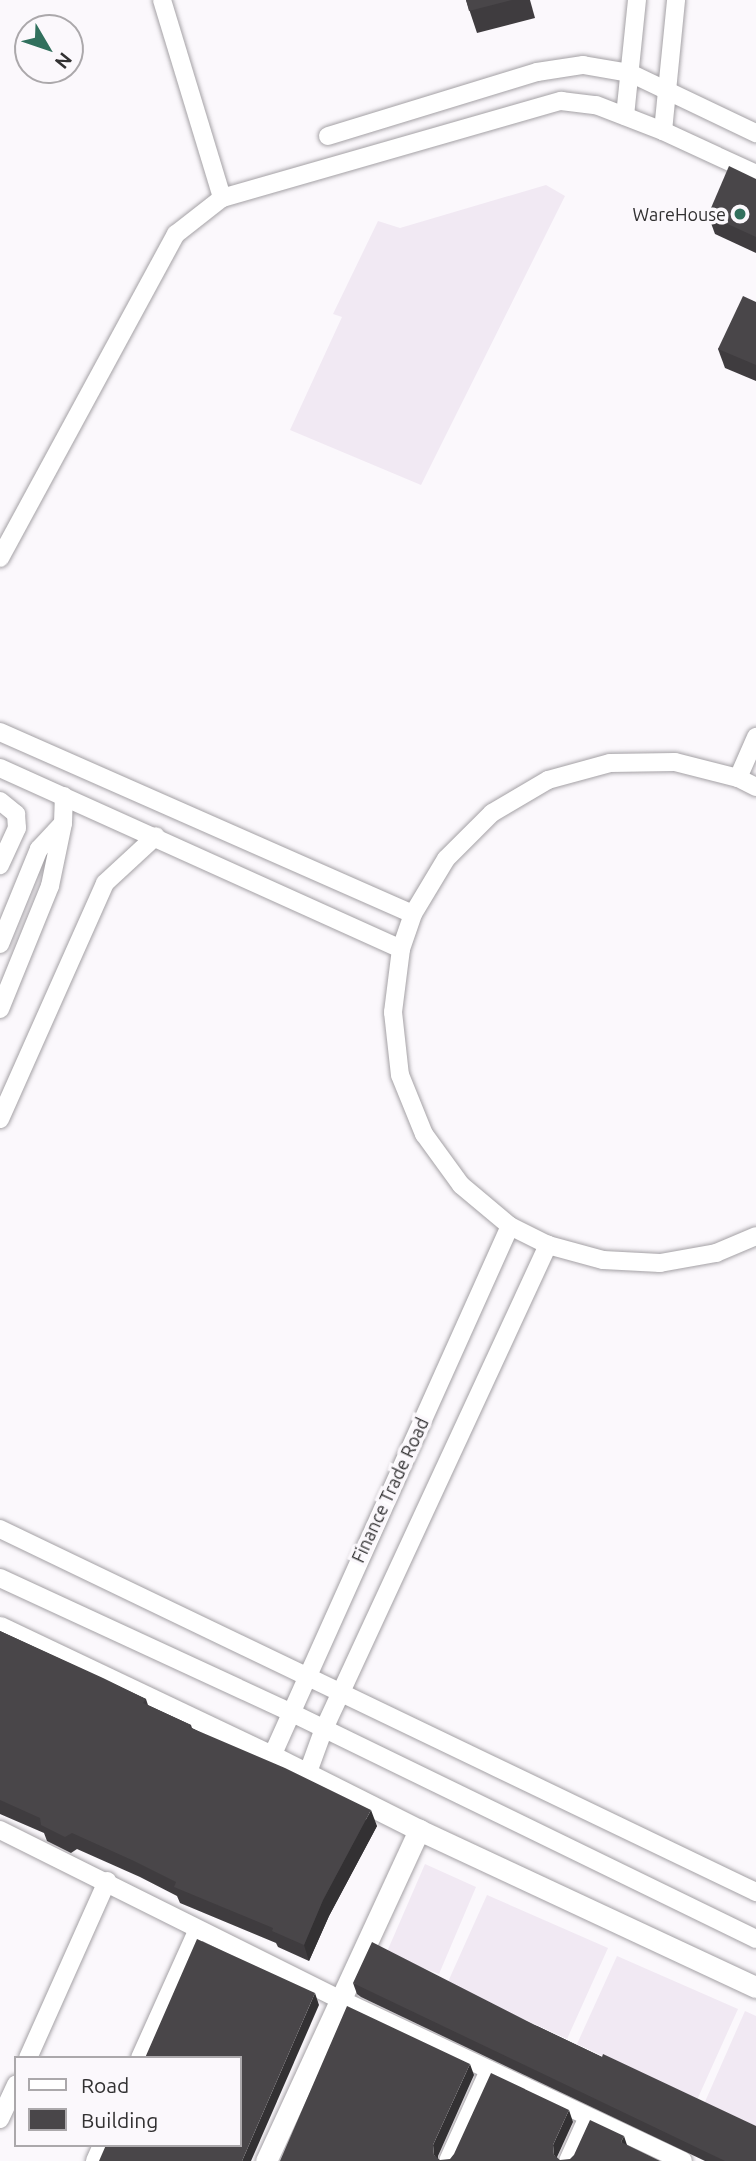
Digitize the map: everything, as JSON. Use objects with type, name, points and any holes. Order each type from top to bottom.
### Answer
[{"type":"street","points":[[162,0],[222,198]]},
{"type":"street","points":[[625,116],[637,0]]},
{"type":"street","points":[[663,131],[676,0]]},
{"type":"street","points":[[328,136],[537,72],[583,65],[630,73],[667,93],[756,133]]},
{"type":"street","points":[[0,558],[176,234],[222,198],[561,101],[596,105],[663,131],[756,174]]},
{"type":"street","points":[[0,732],[413,914]]},
{"type":"street","points":[[738,778],[756,737]]},
{"type":"street","points":[[756,787],[738,778],[675,762],[610,763],[548,780],[492,813],[446,859],[413,914],[401,949],[393,1012],[400,1075],[424,1134],[461,1185],[510,1226],[548,1245],[603,1260],[660,1263],[716,1253],[756,1236]]},
{"type":"street","points":[[0,768],[156,836],[401,949]]},
{"type":"street","points":[[0,1009],[50,886],[63,823],[64,796]]},
{"type":"street","points":[[0,801],[16,814],[17,828],[0,865]]},
{"type":"street","points":[[0,944],[39,849],[63,823]]},
{"type":"street","points":[[0,1119],[105,883],[156,836]]},
{"type":"street","name":"Finance Trade Road","points":[[272,1756],[305,1677],[510,1226]]},
{"type":"street","points":[[307,1774],[323,1731],[548,1245]]},
{"type":"street","points":[[0,1529],[340,1695],[756,1892]]},
{"type":"street","points":[[0,1578],[290,1712],[323,1731],[756,1939]]},
{"type":"street","points":[[0,1628],[272,1756],[419,1830],[756,1987]]},
{"type":"street","points":[[0,1830],[339,1998],[683,2161]]},
{"type":"street","points":[[266,2161],[339,1998],[419,1830]]},
{"type":"street","points":[[28,2056],[107,1881]]},
{"type":"street","points":[[142,2056],[198,1929]]},
{"type":"street","points":[[448,2161],[489,2070]]},
{"type":"street","points":[[0,2119],[14,2088]]},
{"type":"street","points":[[568,2161],[588,2117]]},
{"type":"shaded area","points":[[546,185],[565,196],[421,485],[290,430],[342,317],[333,314],[378,221],[400,228]]},
{"type":"shaded area","points":[[425,1864],[476,1887],[439,1974],[386,1954]]},
{"type":"shaded area","points":[[487,1895],[608,1948],[567,2039],[447,1984]]},
{"type":"shaded area","points":[[617,1956],[738,2009],[697,2100],[577,2044]]},
{"type":"shaded area","points":[[745,2011],[756,2016],[756,2129],[704,2104]]},
{"type":"building","points":[[466,0],[512,0],[469,11]]},
{"type":"building","points":[[729,166],[756,179],[756,237],[708,215]]},
{"type":"building","points":[[743,296],[756,302],[756,365],[718,349]]},
{"type":"building","points":[[0,1631],[146,1699],[143,1703],[191,1725],[189,1727],[285,1768],[371,1810],[323,1900],[304,1945],[272,1931],[273,1928],[174,1887],[176,1882],[134,1861],[72,1833],[65,1837],[41,1825],[40,1818],[0,1800]]},
{"type":"building","points":[[197,1939],[315,1993],[242,2161],[99,2161],[105,2147],[242,2147],[242,2056],[146,2056]]},
{"type":"building","points":[[372,1942],[537,2026],[756,2126],[756,2161],[725,2161],[353,1983]]},
{"type":"building","points":[[347,2006],[470,2064],[433,2145],[434,2155],[440,2160],[450,2159],[454,2154],[491,2073],[569,2110],[553,2145],[554,2155],[560,2160],[570,2159],[574,2155],[590,2120],[624,2136],[621,2142],[660,2161],[280,2161]]},
{"type":"place","name":"WareHouse","points":[[740,214]]}]
